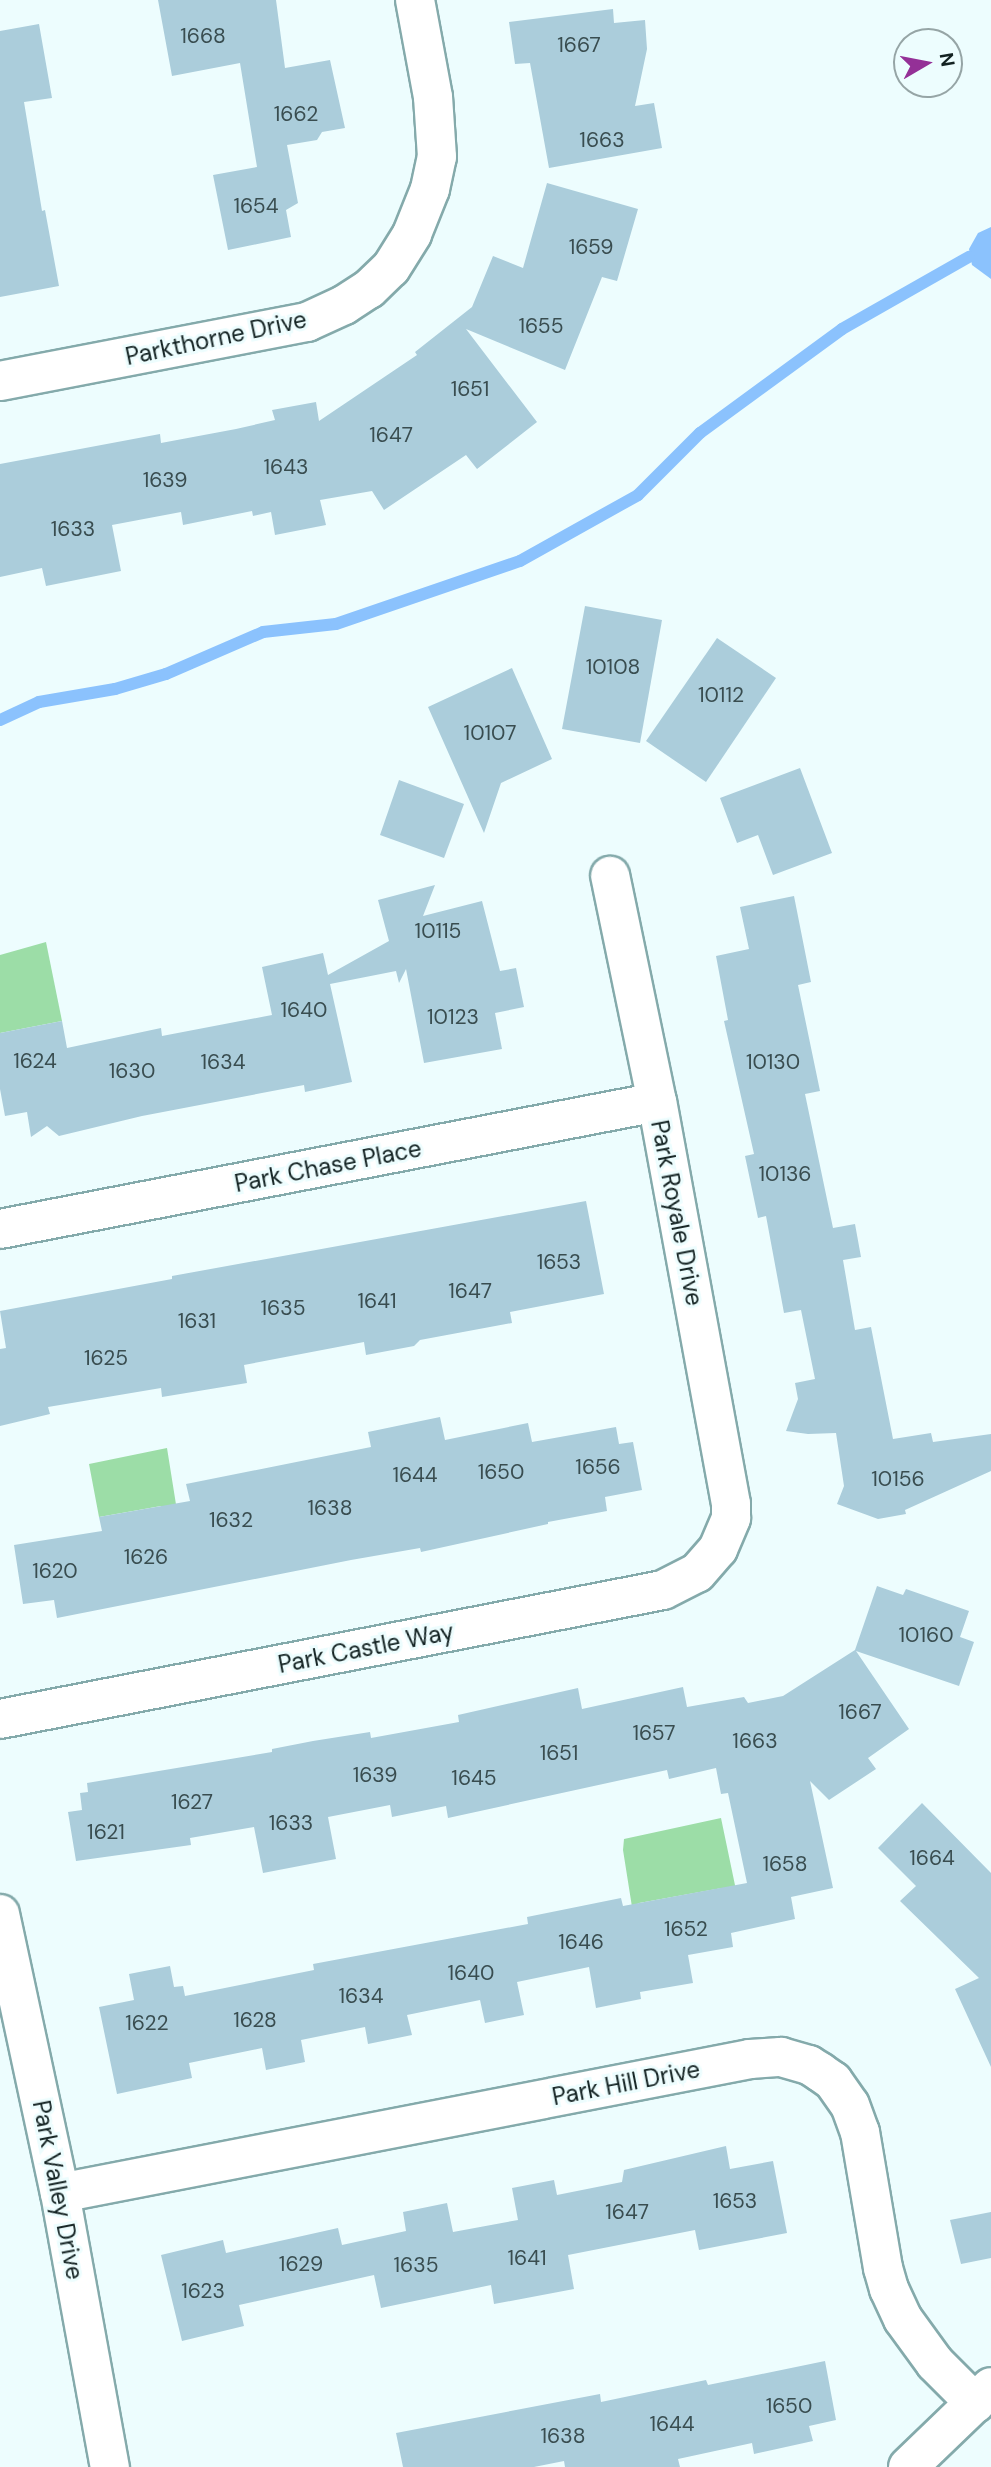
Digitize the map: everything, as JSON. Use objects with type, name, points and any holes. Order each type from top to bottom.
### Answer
[{"type":"street","name":"Parkthorne Drive","points":[[0,382],[307,321],[344,305],[369,289],[391,268],[412,234],[433,177],[437,157],[435,117],[415,0]]},
{"type":"street","name":"Park Royale Drive","points":[[610,876],[657,1102],[732,1504],[731,1518],[718,1549]]},
{"type":"street","name":"Park Chase Place","points":[[0,1229],[657,1102]]},
{"type":"street","name":"Park Castle Way","points":[[0,1719],[663,1590],[697,1573],[718,1549]]},
{"type":"street","name":"Park Valley Drive","points":[[0,1914],[60,2193],[110,2467]]},
{"type":"street","name":"Park Hill Drive","points":[[60,2193],[750,2059],[781,2057],[809,2065],[833,2081],[850,2105],[860,2132],[889,2289],[903,2319],[935,2363],[983,2395]]},
{"type":"street","points":[[908,2467],[983,2395]]},
{"type":"green space","points":[[46,942],[62,1021],[0,1033],[0,955]]},
{"type":"green space","points":[[167,1448],[178,1517],[161,1506],[99,1517],[89,1464]]},
{"type":"green space","points":[[721,1818],[736,1890],[722,1888],[639,1903],[632,1907],[623,1850],[624,1839]]},
{"type":"water","points":[[991,227],[991,279],[972,265],[969,249],[978,233]]},
{"type":"building","points":[[158,0],[276,0],[285,68],[330,60],[345,128],[322,132],[317,140],[287,145],[298,203],[286,210],[291,237],[228,250],[213,175],[257,167],[240,63],[172,76]]},
{"type":"building","points":[[613,9],[614,23],[645,20],[647,49],[635,106],[654,103],[662,148],[549,168],[530,63],[515,64],[509,22]]},
{"type":"building","points":[[39,24],[52,98],[24,102],[42,211],[45,210],[59,286],[0,297],[0,31]]},
{"type":"building","points":[[547,183],[638,209],[617,281],[602,277],[565,370],[466,329],[537,422],[477,469],[466,455],[384,510],[372,491],[320,500],[326,525],[275,535],[271,512],[253,516],[252,511],[183,525],[181,512],[112,525],[121,571],[46,586],[42,568],[0,577],[0,464],[160,434],[161,443],[236,429],[275,420],[272,410],[316,402],[319,421],[417,355],[415,352],[472,307],[493,256],[523,268]]},
{"type":"building","points":[[585,606],[662,620],[640,743],[562,729]]},
{"type":"building","points":[[717,638],[776,678],[706,782],[646,741]]},
{"type":"building","points":[[512,668],[552,759],[501,783],[484,833],[428,707]]},
{"type":"building","points":[[800,768],[832,853],[773,875],[758,835],[737,843],[720,798]]},
{"type":"building","points":[[399,780],[464,804],[444,858],[380,835]]},
{"type":"building","points":[[435,885],[423,916],[482,901],[500,971],[516,968],[524,1007],[495,1013],[502,1049],[424,1063],[406,969],[399,983],[396,971],[330,984],[352,1082],[305,1092],[304,1085],[142,1116],[59,1136],[47,1126],[31,1137],[27,1112],[5,1116],[0,1089],[0,1033],[62,1021],[67,1048],[161,1028],[162,1036],[272,1015],[262,967],[323,953],[328,975],[389,941],[378,900]]},
{"type":"building","points":[[794,896],[811,982],[798,985],[820,1091],[805,1094],[833,1228],[855,1224],[861,1257],[843,1260],[855,1330],[871,1327],[893,1439],[931,1433],[933,1442],[991,1434],[991,1471],[905,1510],[906,1514],[878,1519],[837,1504],[844,1486],[836,1433],[808,1434],[786,1431],[798,1399],[795,1383],[815,1379],[801,1310],[784,1313],[766,1216],[758,1218],[745,1156],[754,1154],[724,1021],[728,1020],[716,956],[749,949],[740,907]]},
{"type":"building","points":[[586,1201],[604,1294],[510,1312],[512,1323],[420,1340],[414,1346],[366,1355],[364,1342],[244,1365],[247,1383],[162,1397],[161,1388],[48,1407],[50,1414],[0,1426],[0,1349],[6,1348],[0,1311],[172,1279],[172,1276]]},
{"type":"building","points":[[440,1417],[445,1440],[528,1423],[532,1442],[616,1427],[619,1444],[633,1442],[642,1490],[605,1497],[607,1511],[421,1552],[420,1548],[351,1560],[57,1618],[54,1600],[23,1604],[14,1545],[102,1531],[99,1517],[190,1501],[186,1484],[371,1447],[368,1432]]},
{"type":"building","points":[[877,1586],[903,1595],[906,1589],[969,1611],[960,1637],[974,1642],[959,1686],[856,1651],[909,1729],[868,1758],[876,1769],[829,1800],[810,1781],[833,1888],[791,1897],[795,1919],[731,1933],[733,1947],[688,1955],[693,1983],[640,1992],[641,1999],[596,2008],[589,1967],[517,1982],[524,2015],[485,2023],[480,2000],[407,2015],[412,2035],[368,2044],[365,2027],[301,2040],[305,2062],[266,2070],[262,2048],[189,2063],[192,2078],[117,2094],[99,2007],[134,2000],[129,1974],[170,1966],[174,1987],[183,1986],[185,1996],[314,1970],[313,1964],[528,1924],[527,1917],[621,1898],[623,1906],[747,1883],[728,1793],[721,1794],[716,1768],[669,1779],[667,1770],[448,1818],[446,1806],[392,1817],[390,1805],[328,1817],[336,1859],[263,1873],[254,1827],[190,1838],[191,1845],[76,1861],[68,1812],[82,1810],[80,1793],[88,1792],[87,1783],[272,1752],[272,1749],[313,1741],[370,1732],[371,1738],[459,1722],[458,1715],[578,1688],[582,1709],[683,1687],[687,1707],[744,1697],[748,1703],[783,1696],[855,1650]]},
{"type":"building","points":[[922,1803],[991,1873],[991,2067],[955,1989],[979,1978],[900,1901],[916,1886],[878,1848]]},
{"type":"building","points":[[726,2146],[730,2169],[773,2161],[787,2233],[699,2250],[695,2230],[568,2255],[574,2289],[494,2304],[491,2285],[381,2308],[374,2275],[239,2305],[244,2326],[182,2341],[161,2255],[223,2240],[226,2253],[338,2228],[342,2245],[406,2231],[403,2212],[447,2203],[453,2232],[518,2220],[512,2188],[554,2180],[557,2195],[622,2182],[624,2170]]},
{"type":"building","points":[[991,2212],[991,2258],[961,2264],[950,2220]]},
{"type":"building","points":[[825,2361],[836,2420],[809,2426],[813,2441],[754,2454],[752,2443],[678,2459],[680,2467],[565,2467],[564,2461],[534,2467],[403,2467],[396,2433],[600,2394],[601,2402],[706,2380],[708,2385]]},
{"type":"waterway","points":[[0,720],[39,702],[115,689],[166,674],[263,632],[336,624],[520,561],[638,495],[700,433],[842,329],[969,257]]}]
